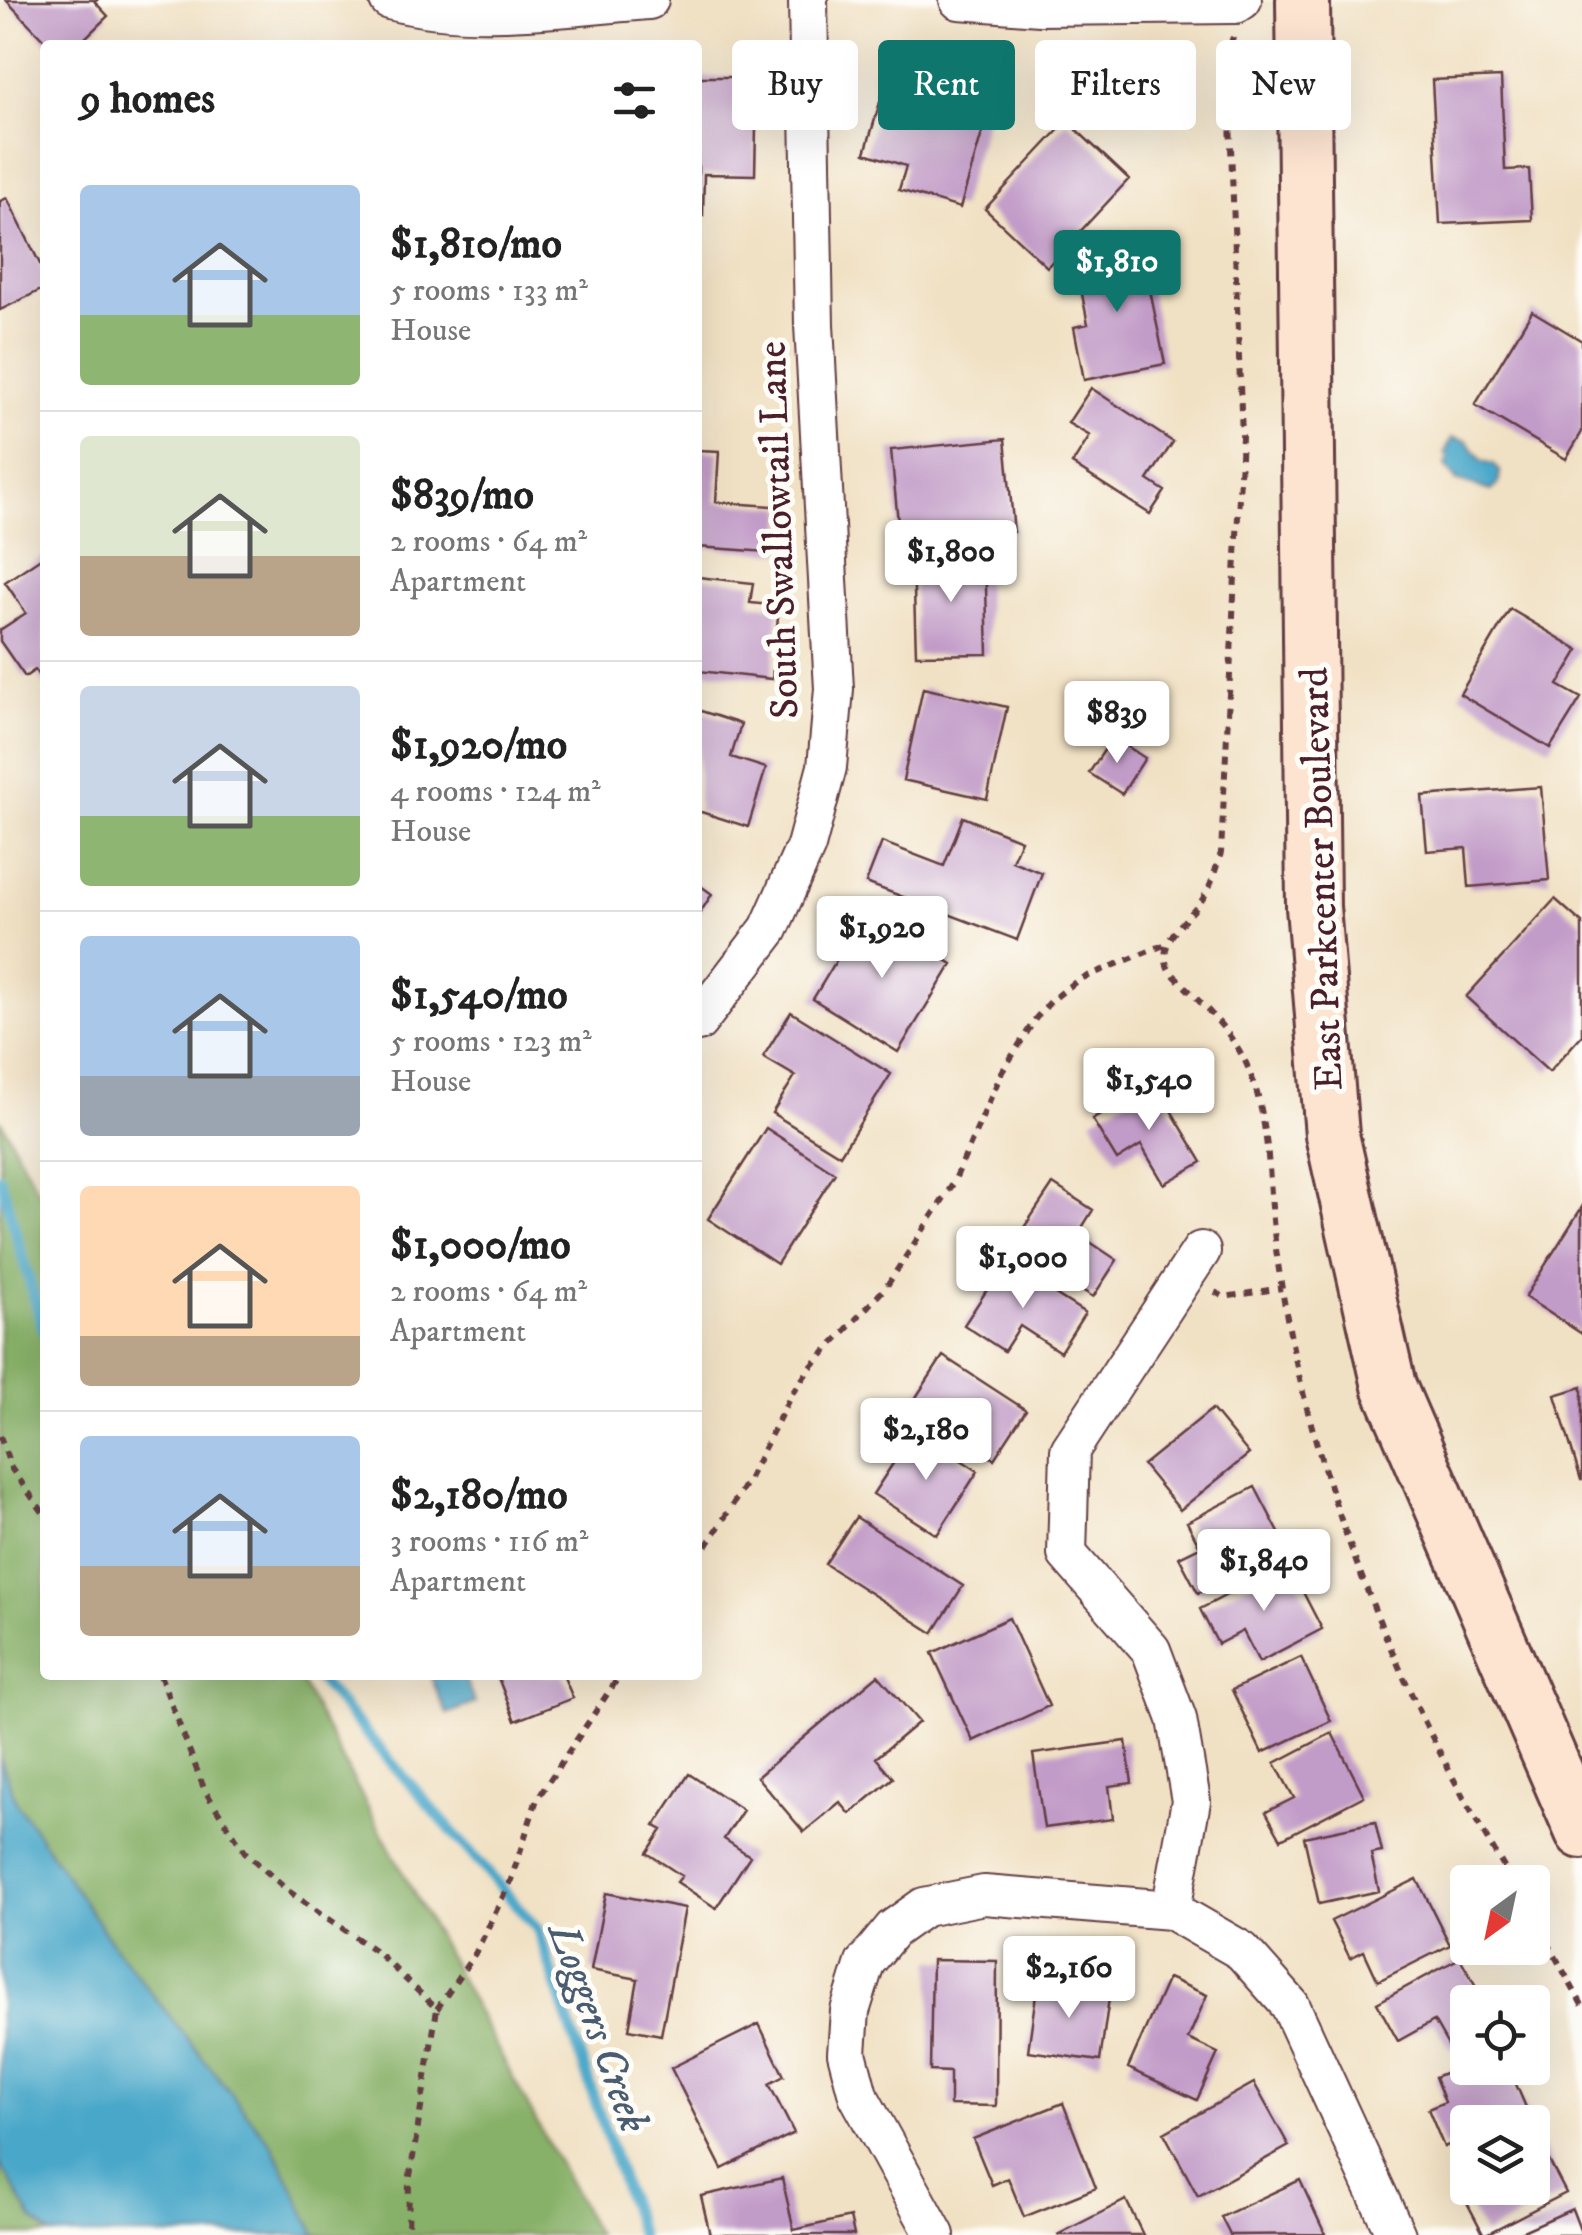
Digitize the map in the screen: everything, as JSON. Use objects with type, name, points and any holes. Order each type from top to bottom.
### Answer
[{"type":"main road","name":"East Parkcenter Boulevard","points":[[1304,0],[1312,907],[1332,1135],[1389,1386],[1582,1832]]},
{"type":"street","points":[[389,0],[428,10],[495,11],[648,0]]},
{"type":"street","name":"South Swallowtail Lane","points":[[702,1017],[769,929],[806,846],[827,767],[834,689],[814,324],[808,0]]},
{"type":"street","points":[[959,0],[1040,6],[1236,4],[1242,0]]},
{"type":"street","points":[[1171,1910],[1191,1802],[1177,1720],[1151,1650],[1067,1554],[1070,1450],[1194,1262]]},
{"type":"street","points":[[935,2235],[858,2094],[846,2053],[850,2011],[865,1963],[893,1928],[924,1907],[984,1896],[1171,1910],[1242,1951],[1290,2005],[1396,2235]]},
{"type":"path","points":[[702,1554],[748,1480],[790,1395],[886,1286],[953,1184],[1002,1072],[1036,1018],[1078,980],[1165,945]]},
{"type":"path","points":[[1194,1262],[1224,1297],[1282,1288]]},
{"type":"path","points":[[0,1436],[11,1468],[40,1508]]},
{"type":"path","points":[[162,1680],[204,1791],[245,1852],[287,1890],[378,1953],[437,2009]]},
{"type":"path","points":[[408,2235],[409,2182],[437,2009],[476,1952],[510,1880],[537,1799],[617,1680]]},
{"type":"path","points":[[1550,1947],[1582,2005]]},
{"type":"green space","points":[[0,1119],[40,1195],[40,1680],[300,1680],[597,2235],[316,2235],[272,2145],[116,1949],[17,1804],[0,1758]]},
{"type":"green space","points":[[0,2163],[32,2219],[51,2235],[0,2235]]},
{"type":"water","points":[[1452,438],[1467,441],[1482,461],[1494,464],[1500,472],[1498,485],[1491,491],[1456,480],[1445,464]]},
{"type":"water","points":[[432,1680],[465,1680],[475,1703],[447,1714]]},
{"type":"water","points":[[0,1758],[17,1804],[116,1949],[272,2145],[316,2235],[51,2235],[32,2219],[0,2163]]},
{"type":"building","points":[[6,0],[97,0],[108,16],[83,40],[44,40]]},
{"type":"building","points":[[702,77],[732,77],[732,130],[756,130],[755,175],[704,174],[702,216]]},
{"type":"building","points":[[1501,77],[1505,170],[1529,169],[1532,220],[1440,224],[1432,80]]},
{"type":"building","points":[[878,109],[878,130],[983,130],[960,208],[899,190],[906,166],[865,153]]},
{"type":"building","points":[[1059,130],[1077,130],[1129,179],[1047,267],[985,209]]},
{"type":"building","points":[[7,198],[40,264],[40,290],[0,310],[0,201]]},
{"type":"building","points":[[1141,246],[1165,364],[1084,380],[1074,327],[1088,324],[1075,259]]},
{"type":"building","points":[[1532,311],[1582,341],[1582,432],[1566,459],[1475,405]]},
{"type":"building","points":[[1091,388],[1173,442],[1148,480],[1165,491],[1150,514],[1072,464],[1090,436],[1068,423]]},
{"type":"building","points":[[1005,439],[1014,532],[900,543],[891,450]]},
{"type":"building","points":[[702,450],[719,451],[716,502],[784,507],[781,553],[702,547]]},
{"type":"building","points":[[985,555],[988,654],[916,655],[913,557]]},
{"type":"building","points":[[40,558],[40,678],[35,670],[25,677],[0,641],[0,630],[26,613],[5,582]]},
{"type":"building","points":[[702,577],[753,583],[750,603],[779,606],[772,679],[702,671]]},
{"type":"building","points":[[1510,609],[1579,650],[1558,685],[1581,698],[1550,748],[1460,694]]},
{"type":"building","points":[[923,688],[1007,707],[987,799],[903,780]]},
{"type":"building","points":[[702,711],[741,724],[731,757],[766,768],[748,827],[702,812]]},
{"type":"building","points":[[1113,737],[1145,758],[1122,794],[1089,773]]},
{"type":"building","points":[[1541,787],[1549,880],[1469,887],[1466,848],[1427,851],[1422,796]]},
{"type":"building","points":[[963,817],[1021,840],[1012,861],[1042,873],[1017,940],[866,883],[882,842],[944,866]]},
{"type":"building","points":[[702,887],[712,894],[702,910]]},
{"type":"building","points":[[1555,899],[1582,923],[1582,1035],[1549,1072],[1466,997]]},
{"type":"building","points":[[866,911],[952,964],[898,1052],[813,999]]},
{"type":"building","points":[[791,1012],[891,1074],[840,1155],[772,1113],[795,1076],[763,1057]]},
{"type":"building","points":[[1154,1082],[1202,1162],[1164,1184],[1141,1145],[1117,1160],[1092,1119]]},
{"type":"building","points":[[766,1128],[835,1173],[777,1264],[708,1219]]},
{"type":"building","points":[[1053,1184],[1093,1210],[1078,1234],[1117,1260],[1093,1297],[1013,1244]]},
{"type":"building","points":[[1582,1207],[1582,1334],[1525,1297]]},
{"type":"building","points":[[1005,1262],[1085,1313],[1060,1352],[1020,1326],[1004,1351],[964,1325]]},
{"type":"building","points":[[943,1356],[1026,1410],[994,1459],[911,1405]]},
{"type":"building","points":[[1582,1387],[1582,1480],[1581,1480],[1555,1395]]},
{"type":"building","points":[[1212,1409],[1249,1454],[1180,1510],[1143,1465]]},
{"type":"building","points":[[915,1430],[978,1471],[937,1535],[873,1494]]},
{"type":"building","points":[[1255,1487],[1287,1548],[1198,1593],[1179,1557],[1200,1547],[1187,1522]]},
{"type":"building","points":[[856,1517],[963,1586],[933,1633],[825,1564]]},
{"type":"building","points":[[1288,1563],[1322,1629],[1259,1662],[1243,1631],[1218,1644],[1200,1609]]},
{"type":"building","points":[[1009,1618],[1049,1706],[973,1741],[932,1653]]},
{"type":"building","points":[[1301,1657],[1331,1721],[1262,1753],[1232,1690]]},
{"type":"building","points":[[878,1675],[919,1722],[876,1758],[893,1778],[850,1814],[840,1802],[804,1832],[757,1777]]},
{"type":"building","points":[[499,1680],[565,1680],[573,1698],[515,1721]]},
{"type":"building","points":[[1332,1733],[1364,1796],[1281,1839],[1266,1812],[1294,1798],[1275,1763]]},
{"type":"building","points":[[1126,1741],[1132,1783],[1109,1786],[1113,1819],[1044,1828],[1033,1754]]},
{"type":"building","points":[[689,1774],[743,1810],[724,1839],[750,1856],[716,1908],[677,1882],[682,1876],[647,1853],[662,1830],[655,1826]]},
{"type":"building","points":[[1375,1822],[1382,1852],[1371,1854],[1379,1891],[1319,1904],[1304,1837]]},
{"type":"building","points":[[1417,1879],[1450,1945],[1378,1981],[1364,1951],[1350,1958],[1331,1921]]},
{"type":"building","points":[[606,1893],[685,1908],[661,2035],[629,2029],[638,1979],[591,1970]]},
{"type":"building","points":[[932,1960],[997,1961],[996,2106],[950,2105],[950,2072],[930,2071]]},
{"type":"building","points":[[1450,1963],[1464,1965],[1475,1985],[1450,1985],[1450,2049],[1434,2021],[1398,2041],[1377,2003]]},
{"type":"building","points":[[1168,1978],[1207,1995],[1188,2039],[1218,2053],[1197,2100],[1128,2068]]},
{"type":"building","points":[[1038,1980],[1110,1991],[1100,2061],[1028,2051]]},
{"type":"building","points":[[759,2024],[784,2076],[769,2084],[794,2133],[722,2169],[671,2068]]},
{"type":"building","points":[[1450,2071],[1450,2085],[1516,2085],[1525,2105],[1450,2105],[1450,2144],[1444,2147],[1428,2109],[1445,2102],[1435,2077]]},
{"type":"building","points":[[1254,2083],[1289,2146],[1198,2196],[1164,2133]]},
{"type":"building","points":[[1063,2103],[1096,2188],[1024,2217],[1008,2178],[992,2185],[973,2139]]},
{"type":"building","points":[[1550,2162],[1566,2193],[1550,2201]]},
{"type":"building","points":[[782,2178],[794,2230],[850,2217],[854,2235],[710,2235],[701,2196]]},
{"type":"building","points":[[1300,2180],[1325,2234],[1230,2235],[1221,2217]]},
{"type":"building","points":[[1126,2200],[1143,2235],[1057,2235]]},
{"type":"building","points":[[1468,2205],[1543,2205],[1484,2235]]},
{"type":"building","points":[[1572,2209],[1582,2235],[1514,2235]]},
{"type":"waterway","name":"Loggers Creek","points":[[0,1178],[40,1318]]},
{"type":"waterway","name":"Loggers Creek","points":[[319,1680],[538,1930],[640,2235]]}]
